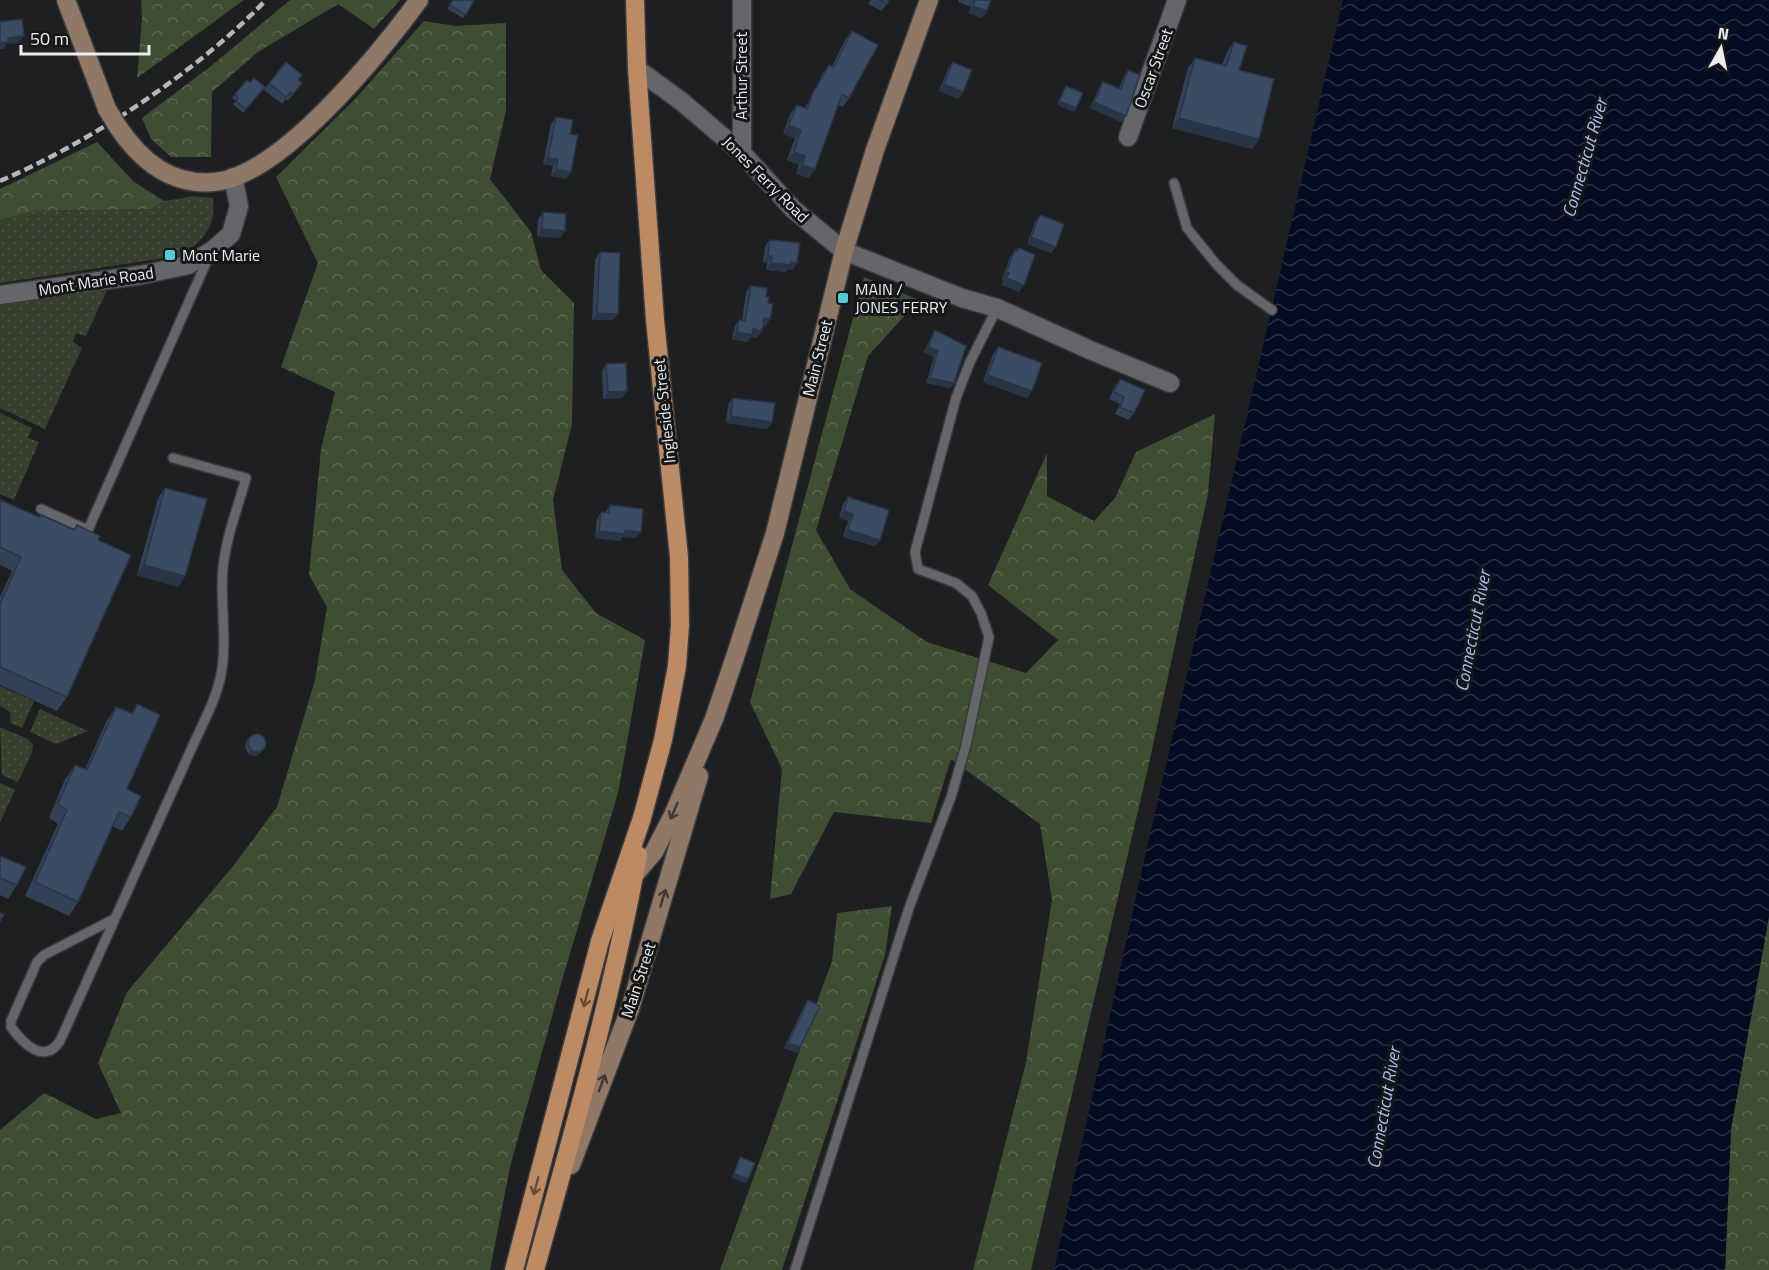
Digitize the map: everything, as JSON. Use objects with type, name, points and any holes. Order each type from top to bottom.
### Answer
[{"type":"main road","points":[[66,0],[107,109],[128,143],[157,169],[172,176],[198,182],[216,182],[233,177],[266,159],[314,122],[352,82],[419,0]]},
{"type":"main road","name":"Ingleside Street","points":[[514,1270],[600,941],[642,818],[663,740],[676,666],[681,584],[655,320],[637,69],[635,0]]},
{"type":"main road","name":"Main Street","points":[[545,1236],[630,1009],[693,803],[714,719],[775,534],[844,251],[875,150],[929,0]]},
{"type":"main road","name":"Main Street","points":[[615,895],[654,852],[673,815],[714,719]]},
{"type":"main road","name":"Ingleside Street","points":[[621,948],[642,818]]},
{"type":"main road","name":"Main Street","points":[[535,1270],[580,1110],[621,948]]},
{"type":"street","name":"Arthur Street","points":[[742,0],[742,153]]},
{"type":"street","name":"Oscar Street","points":[[1128,137],[1178,0]]},
{"type":"street","name":"Jones Ferry Road","points":[[637,69],[681,101],[742,153],[793,209],[844,251],[962,298],[997,308],[1090,350],[1170,382]]},
{"type":"street","name":"Mont Marie Road","points":[[0,295],[141,275],[188,265],[213,250],[231,234],[238,216],[237,192],[233,177]]},
{"type":"lane","points":[[1174,183],[1187,228],[1216,264],[1237,285],[1272,310]]},
{"type":"lane","points":[[41,509],[88,530],[213,250]]},
{"type":"lane","points":[[795,1270],[909,908],[951,797],[966,745],[989,637],[981,613],[972,596],[956,584],[918,569],[915,552],[956,398],[970,362],[997,308]]},
{"type":"lane","points":[[114,919],[44,955],[37,962],[11,1024],[21,1041],[28,1047],[42,1051],[58,1045],[212,704],[222,668],[223,567],[246,478],[173,459]]},
{"type":"green space","points":[[141,0],[244,0],[137,78],[142,18]]},
{"type":"green space","points":[[290,0],[400,0],[374,29],[338,4],[258,52],[212,92],[211,157],[171,157],[151,139],[142,118],[211,66]]},
{"type":"green space","points":[[424,21],[456,26],[506,23],[506,111],[490,179],[531,232],[541,270],[574,303],[572,424],[553,500],[562,570],[596,613],[645,640],[618,793],[510,1167],[490,1270],[0,1270],[0,1130],[44,1093],[96,1119],[121,1113],[98,1063],[127,992],[234,865],[277,807],[315,680],[327,607],[309,575],[321,449],[335,392],[281,367],[318,263],[276,177],[356,98]]},
{"type":"green space","points":[[97,142],[133,181],[164,201],[152,209],[34,211],[0,220],[0,189]]},
{"type":"green space","points":[[194,196],[213,198],[213,216],[208,230],[184,255],[0,283],[0,220],[34,211],[152,209],[164,201]]},
{"type":"green space","points":[[864,277],[919,300],[868,356],[816,530],[850,589],[927,642],[1026,673],[1058,640],[988,585],[1047,453],[1047,496],[1094,521],[1115,498],[1136,452],[1215,414],[1208,494],[1148,768],[1031,1270],[973,1270],[1026,1062],[1052,900],[1040,824],[951,759],[931,823],[834,812],[791,894],[770,899],[782,769],[750,702]]},
{"type":"green space","points":[[107,290],[86,336],[76,333],[73,342],[82,348],[45,429],[0,408],[0,303]]},
{"type":"green space","points":[[0,413],[32,428],[28,438],[39,442],[14,500],[0,494]]},
{"type":"green space","points":[[0,686],[34,701],[22,728],[11,723],[10,712],[0,706]]},
{"type":"green space","points":[[40,709],[88,731],[56,744],[30,732]]},
{"type":"green space","points":[[0,727],[28,739],[33,745],[18,782],[2,775]]},
{"type":"green space","points":[[0,783],[15,790],[0,823]]},
{"type":"green space","points":[[892,906],[885,955],[782,1270],[720,1270],[832,961],[837,913]]},
{"type":"green space","points":[[1769,916],[1769,1270],[1725,1270],[1731,1129]]},
{"type":"water","name":"Connecticut River","points":[[1343,0],[1769,0],[1769,916],[1731,1129],[1725,1270],[1054,1270],[1145,856]]},
{"type":"building","points":[[453,0],[474,0],[466,15],[450,5]]},
{"type":"building","points":[[975,0],[991,0],[987,11],[973,6]]},
{"type":"building","points":[[22,19],[24,36],[8,38],[8,42],[0,43],[0,22]]},
{"type":"building","points":[[852,31],[878,45],[849,98],[842,94],[815,169],[802,165],[805,156],[794,152],[801,130],[789,125],[797,105],[807,109],[829,65],[834,67]]},
{"type":"building","points":[[1234,42],[1247,46],[1239,70],[1274,79],[1259,139],[1179,118],[1195,58],[1226,66]]},
{"type":"building","points":[[286,62],[302,75],[298,80],[302,83],[293,94],[291,92],[286,97],[269,83]]},
{"type":"building","points":[[953,62],[972,70],[963,92],[944,84]]},
{"type":"building","points":[[1128,70],[1140,75],[1126,116],[1094,102],[1103,82],[1121,89]]},
{"type":"building","points":[[254,78],[265,87],[246,109],[236,101],[238,98],[235,94],[247,80],[250,83]]},
{"type":"building","points":[[1066,86],[1083,93],[1076,108],[1059,101]]},
{"type":"building","points":[[556,117],[573,120],[570,134],[578,135],[571,172],[556,169],[558,159],[548,158]]},
{"type":"building","points":[[543,212],[566,214],[565,231],[542,229]]},
{"type":"building","points":[[1040,215],[1064,224],[1056,247],[1031,237]]},
{"type":"building","points":[[770,240],[800,243],[797,263],[791,262],[791,265],[771,263],[772,256],[768,256]]},
{"type":"building","points":[[1019,248],[1035,255],[1024,285],[1006,278],[1009,273],[1006,272],[1015,250]]},
{"type":"building","points":[[600,252],[620,253],[618,314],[597,313]]},
{"type":"building","points":[[751,286],[767,288],[768,303],[773,304],[770,319],[764,318],[762,331],[753,329],[752,335],[737,332],[739,320],[745,321]]},
{"type":"building","points":[[935,330],[966,346],[954,383],[930,378],[938,351],[928,347]]},
{"type":"building","points":[[998,347],[1042,363],[1032,391],[988,375]]},
{"type":"building","points":[[626,363],[627,391],[608,392],[606,364]]},
{"type":"building","points":[[1120,379],[1145,390],[1134,413],[1120,407],[1124,397],[1114,392]]},
{"type":"building","points":[[733,398],[775,403],[772,422],[731,416]]},
{"type":"building","points":[[165,488],[207,499],[185,576],[144,565]]},
{"type":"building","points":[[848,497],[889,510],[880,540],[848,530],[853,514],[844,511]]},
{"type":"building","points":[[0,500],[74,530],[77,525],[100,536],[98,540],[131,555],[67,697],[0,667],[0,604],[21,557],[0,547]]},
{"type":"building","points":[[610,505],[643,509],[641,532],[625,530],[625,534],[599,531],[601,512],[609,513]]},
{"type":"building","points":[[137,704],[160,715],[127,789],[141,796],[131,817],[119,812],[78,902],[35,882],[67,810],[58,804],[75,765],[87,770],[116,707],[133,714]]},
{"type":"building","points":[[257,734],[263,737],[266,743],[263,749],[257,752],[251,749],[248,743],[251,737]]},
{"type":"building","points":[[0,856],[26,867],[17,885],[0,878]]},
{"type":"building","points":[[808,1000],[820,1006],[800,1047],[788,1043]]},
{"type":"building","points":[[740,1157],[755,1163],[748,1179],[734,1174]]},
{"type":"railway","points":[[0,181],[70,146],[142,103],[209,53],[266,0]]},
{"type":"place","name":"Mont Marie","points":[[170,255]]},
{"type":"place","name":"MAIN / JONES FERRY","points":[[843,298]]}]
